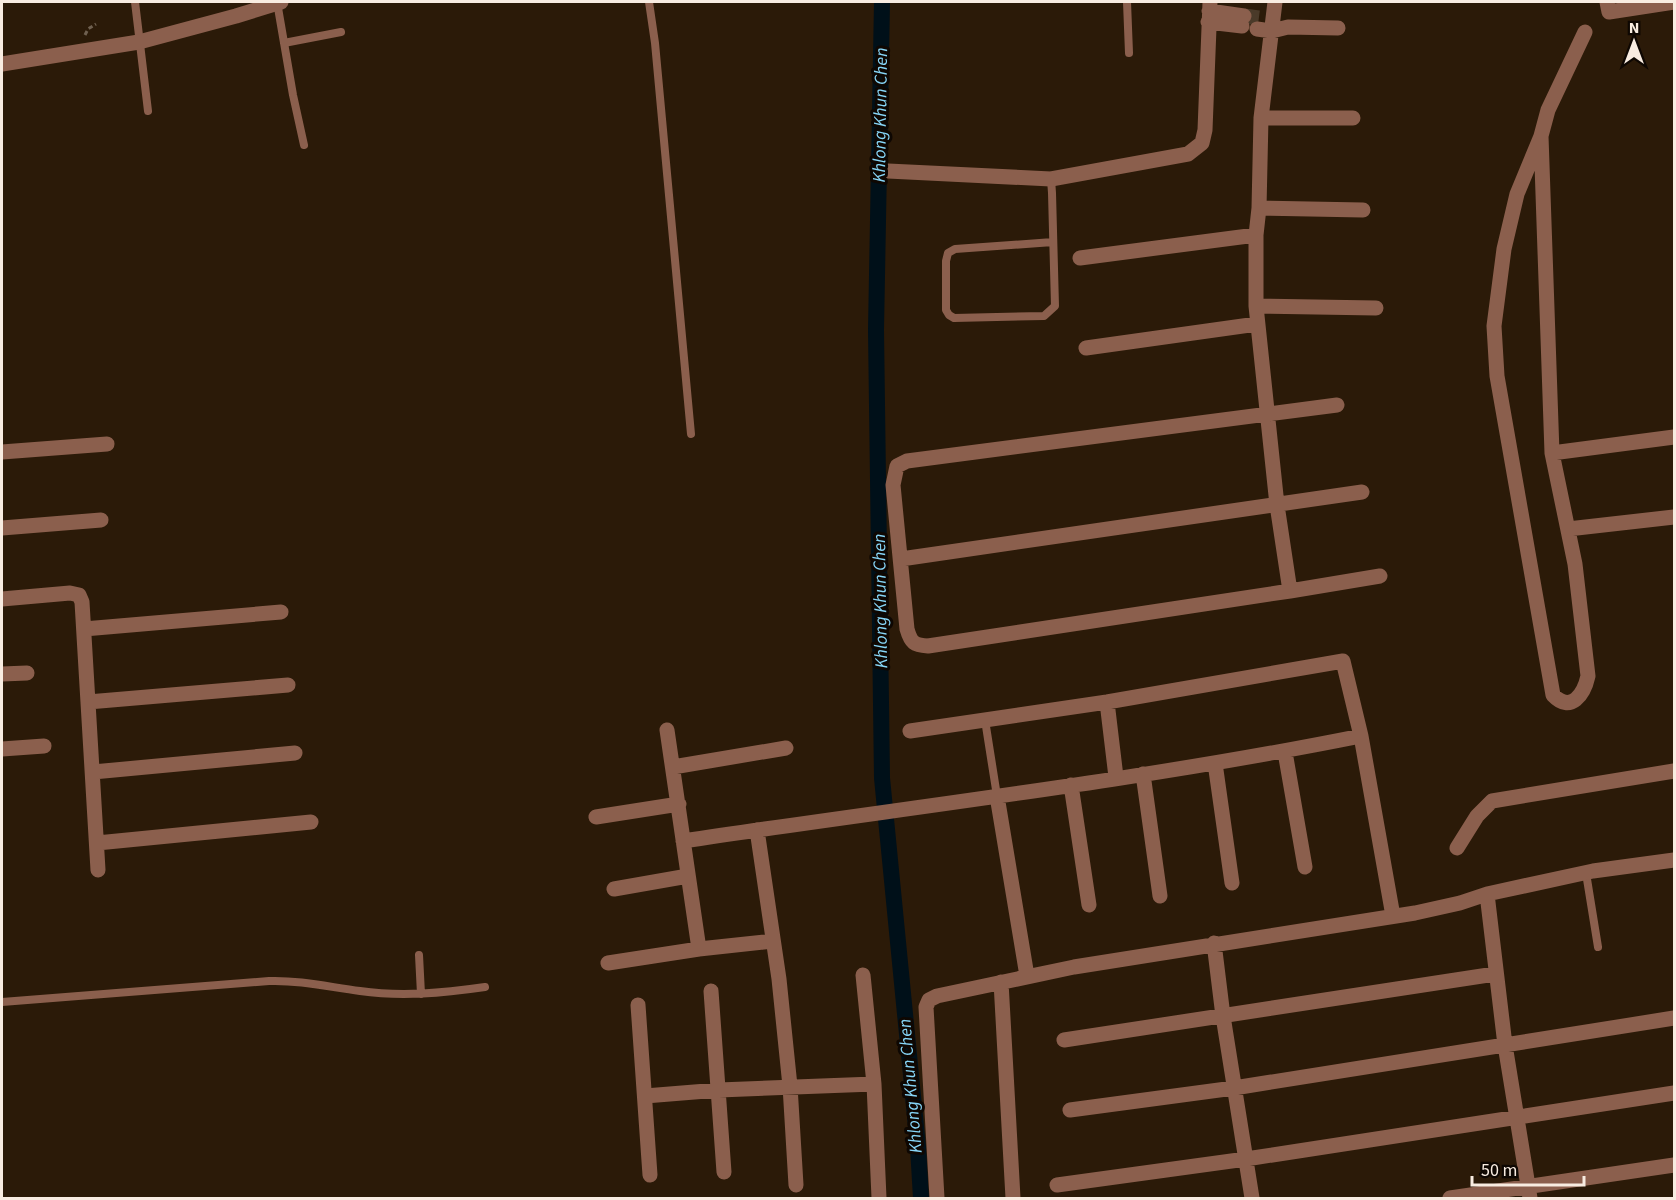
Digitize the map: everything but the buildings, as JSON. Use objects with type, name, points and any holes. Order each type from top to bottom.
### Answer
[{"type":"street","points":[[2,64],[139,42],[279,2]]},
{"type":"street","points":[[1275,2],[1258,23],[1261,118],[1259,208],[1256,235],[1256,306],[1266,414],[1290,591]]},
{"type":"street","points":[[1607,2],[1609,12],[1674,2]]},
{"type":"street","points":[[888,171],[1051,179],[1188,154],[1202,144],[1205,130],[1209,11],[1258,23],[1288,27],[1338,27]]},
{"type":"street","points":[[1541,136],[1552,453],[1575,564],[1588,676],[1586,688],[1579,698],[1569,703],[1558,701],[1553,695],[1497,376],[1494,326],[1504,249],[1517,195],[1541,136],[1548,110],[1585,32]]},
{"type":"street","points":[[1261,118],[1353,118]]},
{"type":"street","points":[[1259,208],[1363,210]]},
{"type":"street","points":[[1080,258],[1256,235]]},
{"type":"street","points":[[1256,306],[1376,308]]},
{"type":"street","points":[[1086,348],[1257,324]]},
{"type":"street","points":[[1338,405],[907,461],[897,466],[893,485],[907,629],[910,641],[915,645],[940,644],[1380,576]]},
{"type":"street","points":[[1552,453],[1674,436]]},
{"type":"street","points":[[2,452],[107,444]]},
{"type":"street","points":[[901,559],[1362,492]]},
{"type":"street","points":[[1568,529],[1674,518]]},
{"type":"street","points":[[2,528],[101,520]]},
{"type":"street","points":[[2,599],[70,593],[79,595],[82,602],[98,870]]},
{"type":"street","points":[[84,629],[281,612]]},
{"type":"street","points":[[910,731],[1107,702],[1343,661],[1361,736],[1393,916]]},
{"type":"street","points":[[2,674],[27,673]]},
{"type":"street","points":[[88,702],[288,685]]},
{"type":"street","points":[[1107,702],[1116,777]]},
{"type":"street","points":[[667,730],[699,949]]},
{"type":"street","points":[[683,841],[1215,763],[1285,752],[1361,736]]},
{"type":"street","points":[[2,749],[44,746]]},
{"type":"street","points":[[673,767],[786,748]]},
{"type":"street","points":[[1285,752],[1305,867]]},
{"type":"street","points":[[93,772],[295,753]]},
{"type":"street","points":[[1215,763],[1232,883]]},
{"type":"street","points":[[1457,848],[1477,816],[1492,801],[1674,771]]},
{"type":"street","points":[[1143,774],[1160,896]]},
{"type":"street","points":[[1071,785],[1089,904]]},
{"type":"street","points":[[997,796],[1027,976]]},
{"type":"street","points":[[596,817],[679,804]]},
{"type":"street","points":[[97,843],[311,822]]},
{"type":"street","points":[[757,830],[779,978],[790,1086],[796,1185]]},
{"type":"street","points":[[937,1198],[926,1007],[929,999],[1027,976],[1214,943],[1393,916],[1460,903],[1487,894],[1586,873],[1674,860]]},
{"type":"street","points":[[614,889],[688,876]]},
{"type":"street","points":[[1487,894],[1505,1045],[1530,1193]]},
{"type":"street","points":[[608,963],[699,949],[773,941]]},
{"type":"street","points":[[1214,943],[1223,1016],[1252,1198]]},
{"type":"street","points":[[1064,1041],[1495,974]]},
{"type":"street","points":[[863,975],[874,1084],[879,1198]]},
{"type":"street","points":[[1001,982],[1013,1198]]},
{"type":"street","points":[[711,991],[723,1172]]},
{"type":"street","points":[[638,1005],[651,1175]]},
{"type":"street","points":[[1070,1110],[1234,1088],[1674,1018]]},
{"type":"street","points":[[645,1096],[790,1086],[874,1084]]},
{"type":"street","points":[[1057,1185],[1246,1160],[1674,1093]]},
{"type":"street","points":[[1450,1198],[1530,1193],[1674,1165]]},
{"type":"lane","points":[[135,2],[148,111]]},
{"type":"lane","points":[[279,2],[293,95],[304,145]]},
{"type":"lane","points":[[649,2],[655,42],[691,434]]},
{"type":"lane","points":[[1127,2],[1129,53]]},
{"type":"lane","points":[[284,43],[341,32]]},
{"type":"lane","points":[[1051,179],[1053,242],[1055,306],[1044,316],[954,318],[949,315],[946,310],[946,261],[948,254],[955,249],[1053,242]]},
{"type":"lane","points":[[985,720],[997,796]]},
{"type":"lane","points":[[1586,873],[1598,947]]},
{"type":"lane","points":[[419,955],[421,993]]},
{"type":"lane","points":[[2,1002],[286,981],[313,982],[369,992],[406,994],[453,992],[485,987]]},
{"type":"waterway","name":"Khlong Khun Chen","points":[[882,2],[876,330],[882,778],[921,1198]]},
{"type":"tunnel","points":[[1244,16],[1259,18]]}]
